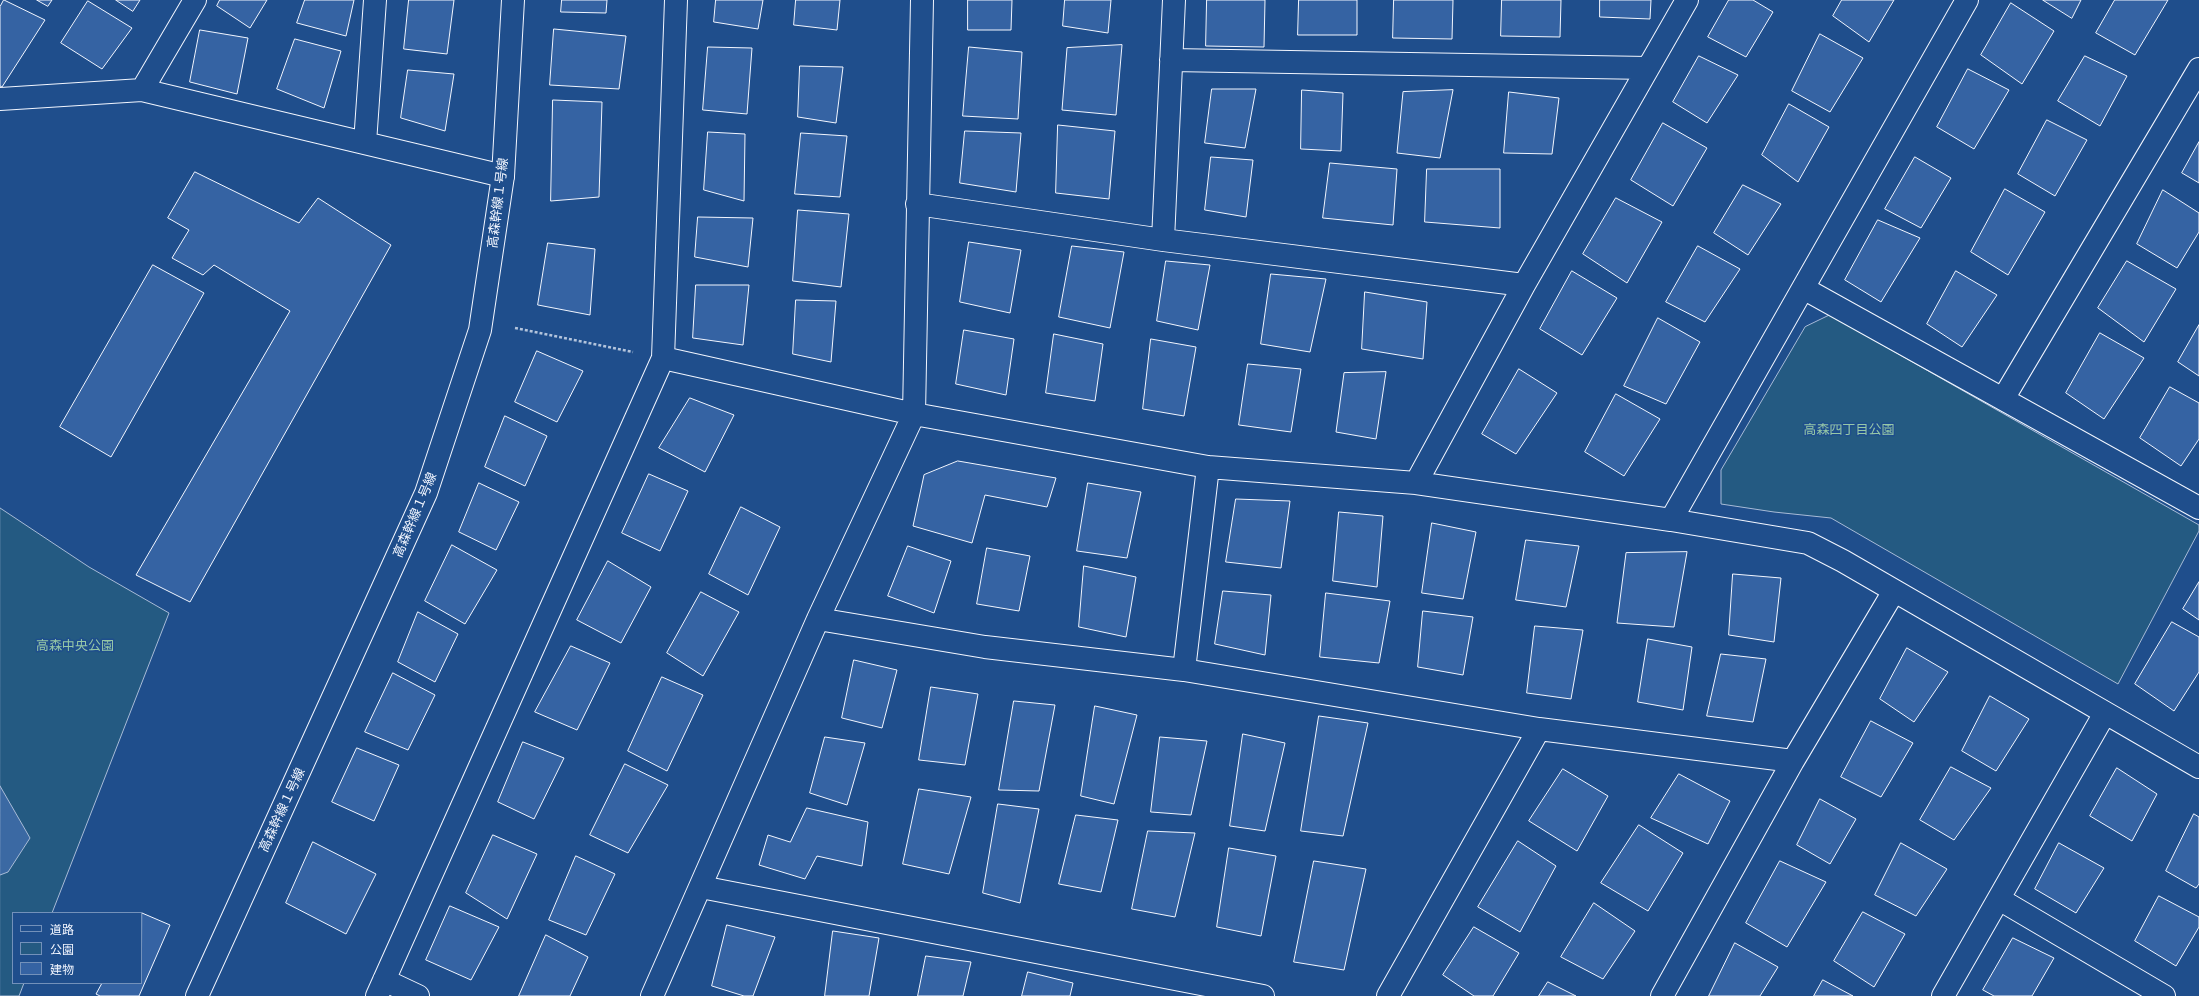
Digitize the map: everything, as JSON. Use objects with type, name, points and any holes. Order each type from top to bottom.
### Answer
[{"type":"street","points":[[142,90],[195,0]]},
{"type":"street","points":[[365,143],[374,0]]},
{"type":"street","name":"高森幹線１号線","points":[[197,996],[426,493],[480,330],[503,176],[513,0]]},
{"type":"street","points":[[418,996],[381,988],[663,358],[676,0]]},
{"type":"street","points":[[652,996],[818,619],[914,414],[922,0]]},
{"type":"street","points":[[1163,240],[1174,0]]},
{"type":"street","points":[[1416,483],[1524,285],[1687,0]]},
{"type":"street","points":[[1671,520],[1967,0]]},
{"type":"street","points":[[1171,60],[1648,68]]},
{"type":"street","points":[[2004,399],[2199,69]]},
{"type":"street","points":[[0,99],[142,90],[503,176]]},
{"type":"street","points":[[917,204],[1163,240],[1524,285]]},
{"type":"street","points":[[1803,288],[2199,508]]},
{"type":"street","points":[[663,358],[914,414],[1208,467],[1416,483],[1671,520],[1808,544],[1843,561],[2199,767]]},
{"type":"street","points":[[1184,670],[1208,467]]},
{"type":"street","points":[[1662,996],[1793,761],[1894,591]]},
{"type":"street","points":[[818,619],[985,647],[1184,670],[1539,729],[1793,761]]},
{"type":"street","points":[[1943,996],[2105,713]]},
{"type":"street","points":[[1388,996],[1539,729]]},
{"type":"street","points":[[701,887],[1263,996]]},
{"type":"street","points":[[1999,898],[2164,996]]},
{"type":"path","points":[[516,328],[663,358]]},
{"type":"green space","name":"高森四丁目公園","points":[[1830,315],[2199,525],[2199,531],[2118,684],[1831,518],[1774,512],[1721,504],[1721,470],[1805,327]]},
{"type":"green space","name":"高森中央公園","points":[[0,508],[89,567],[169,613],[52,912],[12,912],[12,984],[24,984],[19,996],[0,996]]},
{"type":"shaded area","points":[[0,786],[30,838],[8,872],[0,875]]},
{"type":"building","points":[[4,0],[45,20],[2,87],[0,86],[0,7]]},
{"type":"building","points":[[37,0],[52,0],[48,6]]},
{"type":"building","points":[[116,0],[140,0],[133,11]]},
{"type":"building","points":[[220,0],[267,0],[250,28],[217,6]]},
{"type":"building","points":[[305,0],[354,0],[346,36],[297,23]]},
{"type":"building","points":[[409,0],[454,0],[447,54],[404,49]]},
{"type":"building","points":[[562,0],[607,0],[606,13],[561,12]]},
{"type":"building","points":[[716,0],[763,0],[758,29],[714,22]]},
{"type":"building","points":[[796,0],[840,0],[837,30],[794,25]]},
{"type":"building","points":[[968,0],[1012,0],[1011,30],[968,30]]},
{"type":"building","points":[[1065,0],[1111,0],[1108,33],[1063,26]]},
{"type":"building","points":[[1207,0],[1265,0],[1264,47],[1206,46]]},
{"type":"building","points":[[1299,0],[1357,0],[1357,35],[1298,35]]},
{"type":"building","points":[[1394,0],[1453,0],[1452,39],[1393,38]]},
{"type":"building","points":[[1502,0],[1561,0],[1560,37],[1501,36]]},
{"type":"building","points":[[1600,0],[1651,0],[1650,19],[1600,17]]},
{"type":"building","points":[[1729,0],[1753,0],[1773,12],[1746,57],[1708,37]]},
{"type":"building","points":[[1842,0],[1894,0],[1869,42],[1833,16]]},
{"type":"building","points":[[2043,0],[2081,0],[2072,18]]},
{"type":"building","points":[[2115,0],[2168,0],[2135,55],[2096,33]]},
{"type":"building","points":[[88,1],[132,28],[102,69],[61,43]]},
{"type":"building","points":[[2011,3],[2054,31],[2022,84],[1981,55]]},
{"type":"building","points":[[554,29],[626,36],[619,89],[550,85]]},
{"type":"building","points":[[200,30],[248,38],[237,94],[190,82]]},
{"type":"building","points":[[1820,34],[1863,58],[1830,112],[1792,91]]},
{"type":"building","points":[[295,39],[341,51],[324,108],[277,89]]},
{"type":"building","points":[[1122,45],[1116,115],[1062,110],[1067,48]]},
{"type":"building","points":[[708,47],[752,48],[747,114],[703,110]]},
{"type":"building","points":[[969,47],[1022,52],[1018,119],[963,116]]},
{"type":"building","points":[[1699,56],[1738,75],[1707,123],[1673,102]]},
{"type":"building","points":[[2085,56],[2127,76],[2100,126],[2058,101]]},
{"type":"building","points":[[800,66],[843,67],[836,123],[798,117]]},
{"type":"building","points":[[1968,69],[2009,90],[1974,149],[1937,127]]},
{"type":"building","points":[[408,70],[454,74],[445,131],[401,118]]},
{"type":"building","points":[[1212,89],[1256,89],[1245,148],[1205,143]]},
{"type":"building","points":[[1302,90],[1343,93],[1341,151],[1301,149]]},
{"type":"building","points":[[1453,90],[1440,158],[1397,153],[1403,92]]},
{"type":"building","points":[[1509,92],[1559,98],[1552,154],[1504,153]]},
{"type":"building","points":[[553,100],[602,102],[599,197],[551,201]]},
{"type":"building","points":[[1789,104],[1829,127],[1798,182],[1762,155]]},
{"type":"building","points":[[2047,120],[2087,140],[2055,196],[2018,174]]},
{"type":"building","points":[[1663,123],[1707,148],[1673,206],[1631,180]]},
{"type":"building","points":[[1058,125],[1115,131],[1109,199],[1056,193]]},
{"type":"building","points":[[965,131],[1021,133],[1016,192],[960,183]]},
{"type":"building","points":[[708,132],[745,134],[744,201],[704,190]]},
{"type":"building","points":[[801,133],[847,136],[840,197],[795,194]]},
{"type":"building","points":[[2199,142],[2199,183],[2182,173]]},
{"type":"building","points":[[1211,157],[1253,160],[1246,217],[1205,210]]},
{"type":"building","points":[[1915,157],[1951,178],[1921,228],[1885,209]]},
{"type":"building","points":[[1330,163],[1397,169],[1393,225],[1323,218]]},
{"type":"building","points":[[1427,169],[1500,169],[1500,228],[1425,222]]},
{"type":"building","points":[[195,172],[299,223],[318,198],[391,245],[190,602],[136,575],[290,311],[214,265],[203,275],[172,258],[189,230],[168,218]]},
{"type":"building","points":[[1743,185],[1781,204],[1748,255],[1714,233]]},
{"type":"building","points":[[2005,189],[2045,212],[2008,275],[1971,252]]},
{"type":"building","points":[[2163,190],[2199,213],[2199,232],[2177,268],[2137,244]]},
{"type":"building","points":[[1616,198],[1662,222],[1627,283],[1583,254]]},
{"type":"building","points":[[798,210],[849,214],[841,287],[793,281]]},
{"type":"building","points":[[698,217],[753,218],[748,267],[695,257]]},
{"type":"building","points":[[1878,220],[1920,238],[1881,302],[1845,280]]},
{"type":"building","points":[[969,242],[1021,250],[1010,313],[960,302]]},
{"type":"building","points":[[548,243],[595,249],[590,315],[538,305]]},
{"type":"building","points":[[1072,246],[1124,252],[1110,328],[1059,317]]},
{"type":"building","points":[[1698,246],[1740,269],[1705,322],[1666,302]]},
{"type":"building","points":[[1166,261],[1210,265],[1198,330],[1157,321]]},
{"type":"building","points":[[2127,261],[2176,289],[2144,342],[2098,308]]},
{"type":"building","points":[[153,265],[204,293],[111,457],[60,427]]},
{"type":"building","points":[[1572,271],[1617,298],[1582,355],[1540,329]]},
{"type":"building","points":[[1956,271],[1997,295],[1962,347],[1927,324]]},
{"type":"building","points":[[1271,274],[1326,279],[1310,352],[1261,344]]},
{"type":"building","points":[[696,285],[749,285],[743,345],[693,338]]},
{"type":"building","points":[[1365,292],[1427,302],[1423,359],[1362,349]]},
{"type":"building","points":[[796,300],[836,301],[831,362],[793,354]]},
{"type":"building","points":[[1658,318],[1700,342],[1666,404],[1624,386]]},
{"type":"building","points":[[2199,325],[2199,376],[2178,362]]},
{"type":"building","points":[[964,330],[1014,339],[1006,395],[956,384]]},
{"type":"building","points":[[2100,333],[2144,358],[2104,419],[2066,393]]},
{"type":"building","points":[[1054,334],[1103,344],[1095,401],[1046,393]]},
{"type":"building","points":[[1151,339],[1196,347],[1184,416],[1143,409]]},
{"type":"building","points":[[537,351],[583,371],[557,422],[515,402]]},
{"type":"building","points":[[1248,364],[1301,369],[1291,432],[1239,425]]},
{"type":"building","points":[[1519,369],[1557,393],[1516,454],[1482,434]]},
{"type":"building","points":[[1386,372],[1376,439],[1336,432],[1344,373]]},
{"type":"building","points":[[2170,387],[2199,403],[2199,439],[2181,466],[2140,438]]},
{"type":"building","points":[[1616,394],[1660,419],[1624,476],[1585,452]]},
{"type":"building","points":[[690,398],[734,415],[705,472],[659,448]]},
{"type":"building","points":[[505,416],[547,436],[525,486],[485,467]]},
{"type":"building","points":[[958,461],[1056,478],[1047,507],[985,495],[972,543],[913,526],[924,475]]},
{"type":"building","points":[[649,474],[688,491],[660,551],[622,533]]},
{"type":"building","points":[[479,483],[519,502],[496,550],[459,532]]},
{"type":"building","points":[[1088,483],[1141,492],[1127,558],[1077,551]]},
{"type":"building","points":[[1236,499],[1290,501],[1281,568],[1226,562]]},
{"type":"building","points":[[741,507],[780,527],[748,595],[709,574]]},
{"type":"building","points":[[1339,512],[1383,516],[1377,587],[1333,581]]},
{"type":"building","points":[[1432,523],[1476,532],[1463,599],[1422,593]]},
{"type":"building","points":[[1526,540],[1579,546],[1566,607],[1516,600]]},
{"type":"building","points":[[452,545],[497,570],[465,624],[425,601]]},
{"type":"building","points":[[908,546],[951,561],[934,613],[888,596]]},
{"type":"building","points":[[987,548],[1030,556],[1019,611],[977,604]]},
{"type":"building","points":[[1687,552],[1674,627],[1617,623],[1626,553]]},
{"type":"building","points":[[608,561],[651,587],[621,643],[577,620]]},
{"type":"building","points":[[1084,566],[1136,577],[1126,637],[1079,627]]},
{"type":"building","points":[[1733,574],[1781,578],[1774,642],[1729,635]]},
{"type":"building","points":[[2199,582],[2199,620],[2183,609]]},
{"type":"building","points":[[1223,591],[1271,595],[1265,655],[1215,644]]},
{"type":"building","points":[[701,592],[739,612],[703,676],[667,653]]},
{"type":"building","points":[[1326,593],[1390,601],[1379,663],[1320,657]]},
{"type":"building","points":[[1423,611],[1473,617],[1463,675],[1418,667]]},
{"type":"building","points":[[418,612],[458,634],[435,682],[398,662]]},
{"type":"building","points":[[2172,622],[2199,637],[2199,672],[2174,711],[2135,684]]},
{"type":"building","points":[[1535,626],[1583,630],[1571,699],[1527,693]]},
{"type":"building","points":[[1648,639],[1692,647],[1683,710],[1638,702]]},
{"type":"building","points":[[571,646],[610,663],[577,730],[535,712]]},
{"type":"building","points":[[1907,648],[1948,672],[1914,722],[1880,699]]},
{"type":"building","points":[[1721,654],[1766,659],[1753,722],[1707,716]]},
{"type":"building","points":[[854,660],[897,670],[882,728],[842,718]]},
{"type":"building","points":[[393,673],[435,695],[408,750],[365,732]]},
{"type":"building","points":[[662,677],[703,695],[667,771],[628,751]]},
{"type":"building","points":[[931,687],[978,694],[965,765],[919,760]]},
{"type":"building","points":[[1990,696],[2029,719],[1996,771],[1962,751]]},
{"type":"building","points":[[1014,701],[1055,705],[1039,791],[999,790]]},
{"type":"building","points":[[1095,706],[1137,715],[1114,804],[1081,796]]},
{"type":"building","points":[[1319,716],[1368,723],[1343,836],[1301,831]]},
{"type":"building","points":[[1871,721],[1913,743],[1881,797],[1841,777]]},
{"type":"building","points":[[1243,734],[1285,743],[1265,831],[1230,826]]},
{"type":"building","points":[[825,737],[865,743],[847,805],[810,793]]},
{"type":"building","points":[[1160,737],[1207,741],[1191,815],[1151,812]]},
{"type":"building","points":[[523,742],[564,758],[534,819],[498,802]]},
{"type":"building","points":[[357,748],[399,765],[374,821],[332,802]]},
{"type":"building","points":[[625,764],[668,785],[628,853],[590,835]]},
{"type":"building","points":[[1951,767],[1991,788],[1954,840],[1920,820]]},
{"type":"building","points":[[2117,768],[2157,794],[2132,841],[2090,816]]},
{"type":"building","points":[[1563,769],[1608,796],[1577,851],[1529,821]]},
{"type":"building","points":[[1679,774],[1730,801],[1708,844],[1651,818]]},
{"type":"building","points":[[919,789],[971,797],[949,874],[903,864]]},
{"type":"building","points":[[1820,799],[1856,819],[1830,864],[1797,845]]},
{"type":"building","points":[[998,804],[1039,809],[1020,903],[983,893]]},
{"type":"building","points":[[807,808],[868,822],[862,866],[817,856],[805,879],[759,865],[768,835],[790,842]]},
{"type":"building","points":[[2194,814],[2199,817],[2199,884],[2196,888],[2166,871]]},
{"type":"building","points":[[1076,815],[1118,820],[1101,892],[1059,884]]},
{"type":"building","points":[[1639,825],[1683,853],[1648,911],[1601,883]]},
{"type":"building","points":[[1148,831],[1195,833],[1175,917],[1132,909]]},
{"type":"building","points":[[493,835],[537,854],[507,919],[466,893]]},
{"type":"building","points":[[1518,841],[1556,866],[1520,932],[1478,907]]},
{"type":"building","points":[[313,842],[376,874],[346,934],[286,903]]},
{"type":"building","points":[[1901,843],[1947,869],[1916,916],[1875,895]]},
{"type":"building","points":[[2059,843],[2104,868],[2076,913],[2035,889]]},
{"type":"building","points":[[1229,848],[1276,856],[1261,936],[1217,927]]},
{"type":"building","points":[[576,856],[615,874],[586,935],[549,920]]},
{"type":"building","points":[[1314,861],[1366,869],[1344,970],[1294,962]]},
{"type":"building","points":[[1780,861],[1826,882],[1787,947],[1746,923]]},
{"type":"building","points":[[2159,896],[2199,917],[2199,927],[2176,966],[2135,941]]},
{"type":"building","points":[[1594,903],[1635,931],[1603,979],[1561,957]]},
{"type":"building","points":[[450,906],[499,927],[471,980],[426,960]]},
{"type":"building","points":[[1863,912],[1905,934],[1874,987],[1834,961]]},
{"type":"building","points":[[142,913],[170,925],[139,996],[100,996],[96,994],[101,984],[142,984]]},
{"type":"building","points":[[727,925],[775,937],[753,996],[744,996],[712,986]]},
{"type":"building","points":[[1474,927],[1519,953],[1493,996],[1474,996],[1443,975]]},
{"type":"building","points":[[833,931],[879,938],[869,996],[825,996]]},
{"type":"building","points":[[546,935],[588,957],[570,996],[519,996]]},
{"type":"building","points":[[2013,938],[2054,958],[2032,996],[1994,996],[1983,990]]},
{"type":"building","points":[[1735,943],[1778,967],[1760,996],[1709,996]]},
{"type":"building","points":[[926,956],[971,962],[963,996],[918,996]]},
{"type":"building","points":[[1028,972],[1073,983],[1070,996],[1022,996]]},
{"type":"building","points":[[1823,980],[1853,996],[1814,996]]},
{"type":"building","points":[[1548,982],[1576,996],[1539,996]]}]
